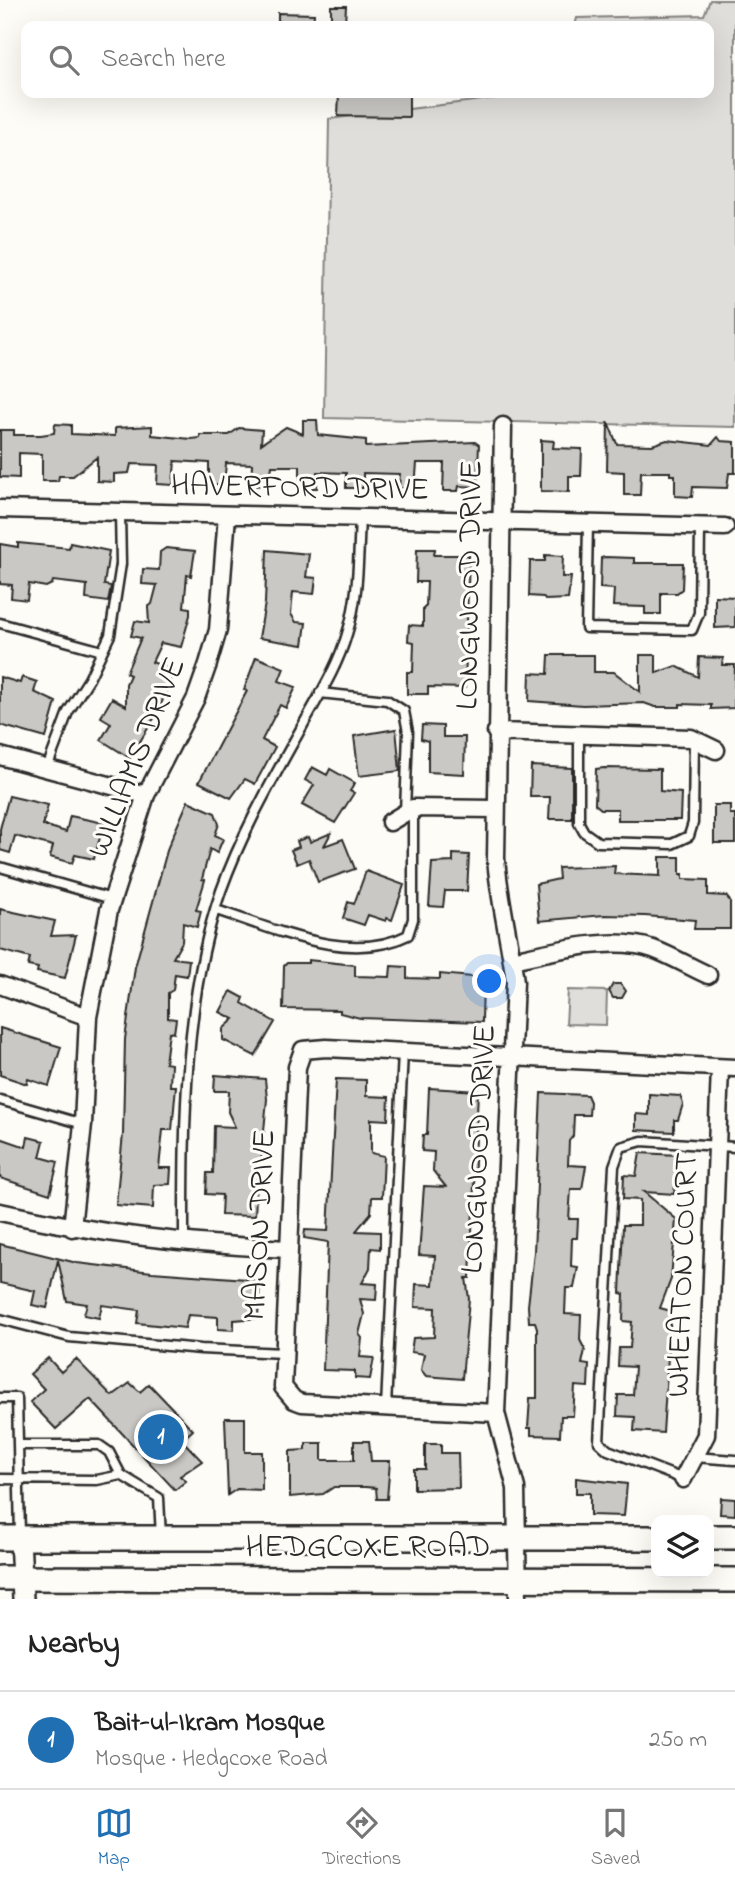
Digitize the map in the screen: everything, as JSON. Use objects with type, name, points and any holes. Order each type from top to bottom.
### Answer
[{"type":"main road","points":[[714,1537],[735,1537]]},
{"type":"main road","name":"HEDGCOXE ROAD","points":[[10,1538],[651,1538]]},
{"type":"main road","name":"HEDGCOXE ROAD","points":[[15,1585],[518,1589],[735,1580]]},
{"type":"street","name":"LONGWOOD DRIVE","points":[[503,426],[495,809],[498,891],[515,982],[496,1413],[516,1488],[518,1589]]},
{"type":"street","name":"HAVERFORD DRIVE","points":[[0,509],[725,527]]},
{"type":"street","name":"WILLIAMS DRIVE","points":[[72,1228],[83,1124],[88,1017],[112,899],[146,795],[195,698],[208,664],[218,630],[227,515]]},
{"type":"street","points":[[496,732],[694,740],[716,750]]},
{"type":"street","points":[[0,755],[146,795]]},
{"type":"street","points":[[390,822],[409,810],[495,809]]},
{"type":"street","points":[[513,960],[561,949],[633,945],[652,949],[708,975]]},
{"type":"street","points":[[0,985],[51,1006],[88,1017]]},
{"type":"street","name":"MASON DRIVE","points":[[386,1407],[302,1403],[294,1400],[284,1387],[288,1248],[297,1066],[303,1050],[326,1048],[403,1052]]},
{"type":"street","points":[[403,1052],[727,1068]]},
{"type":"street","name":"WHEATON COURT","points":[[683,1479],[706,1435],[717,1146],[727,1068]]},
{"type":"street","points":[[0,1212],[72,1228],[184,1244],[288,1248]]},
{"type":"street","points":[[386,1407],[496,1413]]},
{"type":"street","points":[[10,1538],[15,1585]]},
{"type":"lane","points":[[47,768],[68,712],[102,651],[117,603],[121,564],[120,513]]},
{"type":"lane","points":[[184,1244],[184,1168],[195,1003],[216,909],[248,822],[320,693],[347,635],[355,602],[360,518]]},
{"type":"lane","points":[[588,524],[586,628],[692,630],[699,613],[701,527]]},
{"type":"lane","points":[[0,623],[102,651]]},
{"type":"lane","points":[[216,909],[327,942],[366,947],[408,935],[413,919],[408,732],[404,710],[387,699],[320,693]]},
{"type":"lane","points":[[579,735],[579,823],[583,832],[598,842],[673,844],[689,836],[693,823],[694,740]]},
{"type":"lane","points":[[0,867],[112,899]]},
{"type":"lane","points":[[386,1407],[403,1052]]},
{"type":"lane","points":[[0,1100],[83,1124]]},
{"type":"lane","points":[[683,1479],[608,1450],[599,1442],[614,1166],[616,1155],[627,1144],[642,1141],[735,1147]]},
{"type":"lane","points":[[0,1319],[69,1337],[201,1349],[283,1353]]},
{"type":"lane","points":[[0,1398],[17,1398],[18,1479],[10,1538]]},
{"type":"lane","points":[[18,1444],[99,1444],[108,1452],[121,1475],[159,1498],[161,1538]]},
{"type":"lane","points":[[694,1457],[735,1460]]},
{"type":"lane","points":[[0,1479],[97,1480],[121,1475]]},
{"type":"shaded area","points":[[710,0],[735,0],[735,427],[324,418],[329,119],[499,98],[714,98],[714,21],[576,21],[577,18],[704,15]]},
{"type":"shaded area","points":[[568,990],[607,991],[606,1025],[566,1024]]},
{"type":"building","points":[[331,6],[346,6],[345,21],[331,21]]},
{"type":"building","points":[[278,13],[314,14],[313,21],[278,21]]},
{"type":"building","points":[[339,98],[409,98],[409,117],[338,116]]},
{"type":"building","points":[[303,420],[317,420],[318,435],[366,440],[366,447],[475,442],[479,445],[477,487],[459,486],[458,491],[443,491],[444,463],[417,463],[415,488],[399,488],[400,474],[363,473],[363,488],[346,488],[346,473],[317,472],[317,488],[300,488],[300,466],[272,466],[269,485],[251,486],[252,464],[226,463],[224,485],[209,485],[209,463],[175,461],[173,485],[157,484],[158,465],[131,464],[129,473],[114,474],[114,482],[97,481],[97,457],[73,476],[59,476],[58,481],[42,481],[42,454],[19,453],[19,478],[0,477],[0,430],[14,430],[14,435],[41,435],[54,433],[55,424],[71,425],[71,434],[115,436],[115,428],[152,426],[152,435],[191,439],[200,438],[200,435],[229,435],[239,428],[262,430],[261,444],[286,427],[303,434]]},
{"type":"building","points":[[608,422],[617,444],[652,445],[667,440],[711,445],[718,437],[721,441],[735,442],[735,473],[729,473],[727,488],[693,487],[692,497],[675,496],[675,475],[670,475],[670,472],[641,472],[640,495],[624,495],[624,472],[607,471]]},
{"type":"building","points":[[541,440],[554,441],[553,448],[582,449],[581,476],[569,476],[569,492],[541,491]]},
{"type":"building","points":[[18,543],[69,548],[70,543],[109,551],[104,585],[111,586],[108,602],[86,599],[87,585],[53,581],[46,587],[29,584],[27,600],[11,598],[12,585],[0,584],[0,544],[18,547]]},
{"type":"building","points":[[166,548],[195,551],[191,576],[187,575],[184,607],[190,608],[190,615],[181,647],[161,643],[152,662],[172,670],[172,675],[159,710],[130,758],[101,740],[111,723],[101,717],[112,698],[126,706],[126,684],[130,675],[126,673],[141,638],[131,636],[135,621],[149,623],[148,607],[152,604],[157,585],[142,584],[143,569],[159,570],[160,552]]},
{"type":"building","points":[[417,549],[435,549],[434,555],[469,555],[465,688],[428,687],[428,694],[407,694],[407,672],[413,672],[414,642],[408,641],[409,625],[423,626],[423,609],[426,606],[427,582],[416,582]]},
{"type":"building","points":[[267,550],[309,554],[306,577],[316,578],[314,594],[293,592],[291,614],[296,622],[306,623],[303,645],[259,638],[265,603]]},
{"type":"building","points":[[545,555],[563,556],[562,577],[571,577],[568,599],[545,600],[543,597],[529,596],[530,561],[545,561]]},
{"type":"building","points":[[601,558],[634,558],[634,563],[683,563],[682,589],[677,593],[661,593],[661,614],[645,614],[645,607],[613,606],[614,589],[600,588]]},
{"type":"building","points":[[715,596],[735,597],[735,627],[715,628]]},
{"type":"building","points":[[549,655],[594,655],[594,672],[614,672],[640,692],[640,655],[656,655],[656,673],[676,666],[698,677],[699,657],[723,658],[722,665],[735,665],[734,708],[711,709],[711,705],[680,704],[680,707],[655,707],[644,703],[583,705],[529,701],[530,673],[548,674]]},
{"type":"building","points":[[256,657],[284,668],[279,681],[296,687],[286,708],[280,705],[262,740],[275,747],[255,784],[245,779],[231,798],[199,782],[247,691],[244,690]]},
{"type":"building","points":[[0,677],[20,683],[22,677],[37,682],[34,692],[56,702],[46,738],[0,725]]},
{"type":"building","points":[[422,725],[443,726],[443,737],[465,737],[464,774],[428,772],[428,741],[421,739]]},
{"type":"building","points":[[396,729],[400,771],[359,776],[354,736]]},
{"type":"building","points":[[531,766],[572,768],[572,819],[549,819],[550,797],[530,797]]},
{"type":"building","points":[[312,767],[327,775],[330,769],[355,783],[350,791],[354,793],[335,823],[302,805],[314,785],[305,780]]},
{"type":"building","points":[[596,769],[660,769],[660,791],[681,793],[680,820],[618,820],[618,809],[601,809],[595,804]]},
{"type":"building","points":[[9,796],[48,805],[43,825],[66,832],[70,816],[104,823],[94,859],[75,855],[72,863],[50,857],[53,846],[15,836],[10,853],[0,850],[0,829]]},
{"type":"building","points":[[188,801],[215,813],[219,824],[215,835],[223,839],[217,853],[210,849],[196,910],[201,911],[197,927],[183,923],[182,942],[173,958],[189,960],[187,976],[175,974],[173,990],[168,993],[168,1018],[176,1019],[174,1033],[169,1032],[165,1063],[171,1064],[170,1086],[176,1086],[172,1130],[163,1130],[159,1168],[171,1168],[170,1184],[154,1185],[153,1208],[116,1205],[123,1134],[125,1039],[135,967],[168,847]]},
{"type":"building","points":[[714,805],[730,805],[730,814],[735,814],[735,843],[714,843]]},
{"type":"building","points":[[331,833],[324,846],[343,839],[355,869],[318,882],[309,859],[297,864],[291,850],[299,847],[297,841],[308,837],[310,842]]},
{"type":"building","points":[[453,854],[469,855],[467,891],[445,891],[443,907],[429,906],[432,863],[453,862]]},
{"type":"building","points":[[660,857],[680,857],[680,874],[683,874],[683,879],[708,880],[708,895],[726,896],[730,901],[730,929],[694,929],[695,920],[645,916],[604,915],[539,921],[536,884],[559,879],[558,868],[615,866],[614,874],[660,876]]},
{"type":"building","points":[[366,871],[404,885],[392,920],[387,918],[386,921],[368,915],[364,925],[343,918],[348,902],[354,904]]},
{"type":"building","points":[[0,909],[55,921],[51,936],[76,935],[65,978],[37,972],[38,968],[28,966],[30,958],[0,950]]},
{"type":"building","points":[[308,960],[355,965],[355,976],[390,977],[391,966],[407,967],[407,978],[440,979],[440,974],[483,978],[482,1022],[360,1018],[340,1013],[340,1010],[283,1009],[284,966],[287,963],[308,963]]},
{"type":"building","points":[[613,984],[621,984],[626,991],[622,998],[613,998],[609,991]]},
{"type":"building","points":[[231,991],[244,998],[242,1003],[275,1022],[255,1056],[223,1040],[223,1029],[234,1019],[220,1012]]},
{"type":"building","points":[[0,1028],[61,1047],[49,1086],[28,1079],[27,1084],[0,1075]]},
{"type":"building","points":[[215,1075],[265,1079],[267,1099],[261,1163],[258,1163],[255,1216],[221,1215],[222,1195],[206,1194],[207,1173],[213,1173],[214,1126],[235,1127],[228,1112],[229,1091],[214,1091]]},
{"type":"building","points":[[336,1079],[366,1080],[366,1096],[389,1097],[388,1120],[371,1119],[371,1153],[384,1156],[382,1197],[372,1197],[371,1213],[356,1231],[380,1232],[380,1249],[371,1248],[370,1268],[362,1283],[377,1284],[376,1300],[360,1299],[364,1314],[359,1334],[362,1338],[360,1357],[374,1358],[370,1379],[355,1378],[355,1371],[323,1370],[328,1242],[304,1238],[305,1230],[328,1231]]},
{"type":"building","points":[[429,1088],[478,1091],[470,1278],[466,1278],[469,1299],[462,1379],[426,1376],[421,1370],[424,1354],[411,1352],[413,1338],[434,1337],[435,1308],[415,1307],[416,1284],[433,1285],[435,1256],[419,1255],[424,1186],[446,1187],[433,1171],[434,1152],[422,1151],[423,1135],[427,1135]]},
{"type":"building","points":[[541,1093],[587,1095],[590,1102],[589,1115],[574,1115],[573,1136],[569,1141],[568,1165],[586,1166],[582,1189],[571,1189],[569,1219],[578,1219],[577,1238],[572,1238],[571,1266],[578,1267],[574,1288],[566,1288],[565,1314],[581,1315],[580,1340],[585,1350],[582,1364],[589,1365],[588,1387],[575,1386],[573,1416],[561,1416],[560,1436],[531,1435],[531,1428],[528,1428],[530,1398],[537,1398],[537,1328],[535,1322],[529,1322],[528,1306],[534,1252]]},
{"type":"building","points":[[649,1094],[680,1096],[683,1104],[678,1120],[674,1120],[674,1132],[636,1130],[636,1114],[649,1115]]},
{"type":"building","points":[[28,1137],[44,1141],[40,1157],[58,1162],[50,1194],[0,1178],[0,1138],[26,1147]]},
{"type":"building","points":[[640,1153],[678,1155],[674,1194],[644,1192],[676,1219],[671,1279],[660,1308],[671,1311],[663,1433],[634,1431],[635,1417],[617,1416],[618,1395],[633,1395],[635,1367],[618,1366],[619,1348],[630,1348],[632,1322],[623,1321],[624,1294],[620,1293],[623,1225],[640,1225],[640,1200],[623,1199],[624,1175],[636,1176]]},
{"type":"building","points":[[0,1244],[77,1263],[260,1280],[258,1318],[234,1320],[234,1330],[218,1329],[218,1317],[188,1315],[185,1328],[137,1323],[139,1310],[102,1305],[99,1318],[84,1315],[87,1304],[67,1301],[58,1260],[47,1308],[32,1305],[35,1291],[0,1283]]},
{"type":"building","points":[[48,1358],[61,1372],[76,1359],[112,1396],[130,1383],[140,1392],[149,1384],[193,1430],[182,1440],[202,1461],[180,1476],[186,1481],[175,1490],[90,1399],[56,1429],[30,1402],[44,1389],[30,1374]]},
{"type":"building","points":[[225,1418],[245,1418],[245,1452],[262,1452],[262,1490],[237,1489],[228,1495]]},
{"type":"building","points":[[354,1441],[369,1441],[371,1461],[390,1461],[387,1499],[377,1499],[376,1488],[366,1487],[334,1487],[323,1494],[290,1497],[290,1451],[306,1450],[306,1443],[322,1443],[322,1460],[354,1460]]},
{"type":"building","points":[[425,1444],[441,1444],[441,1453],[458,1453],[459,1488],[414,1489],[414,1469],[425,1469]]},
{"type":"building","points":[[576,1478],[627,1484],[624,1516],[590,1515],[590,1493],[576,1493]]},
{"type":"building","points":[[721,1498],[735,1499],[735,1515],[720,1514]]},
{"type":"place","name":"Bait-ul-Ikram Mosque","points":[[161,1437]]}]
